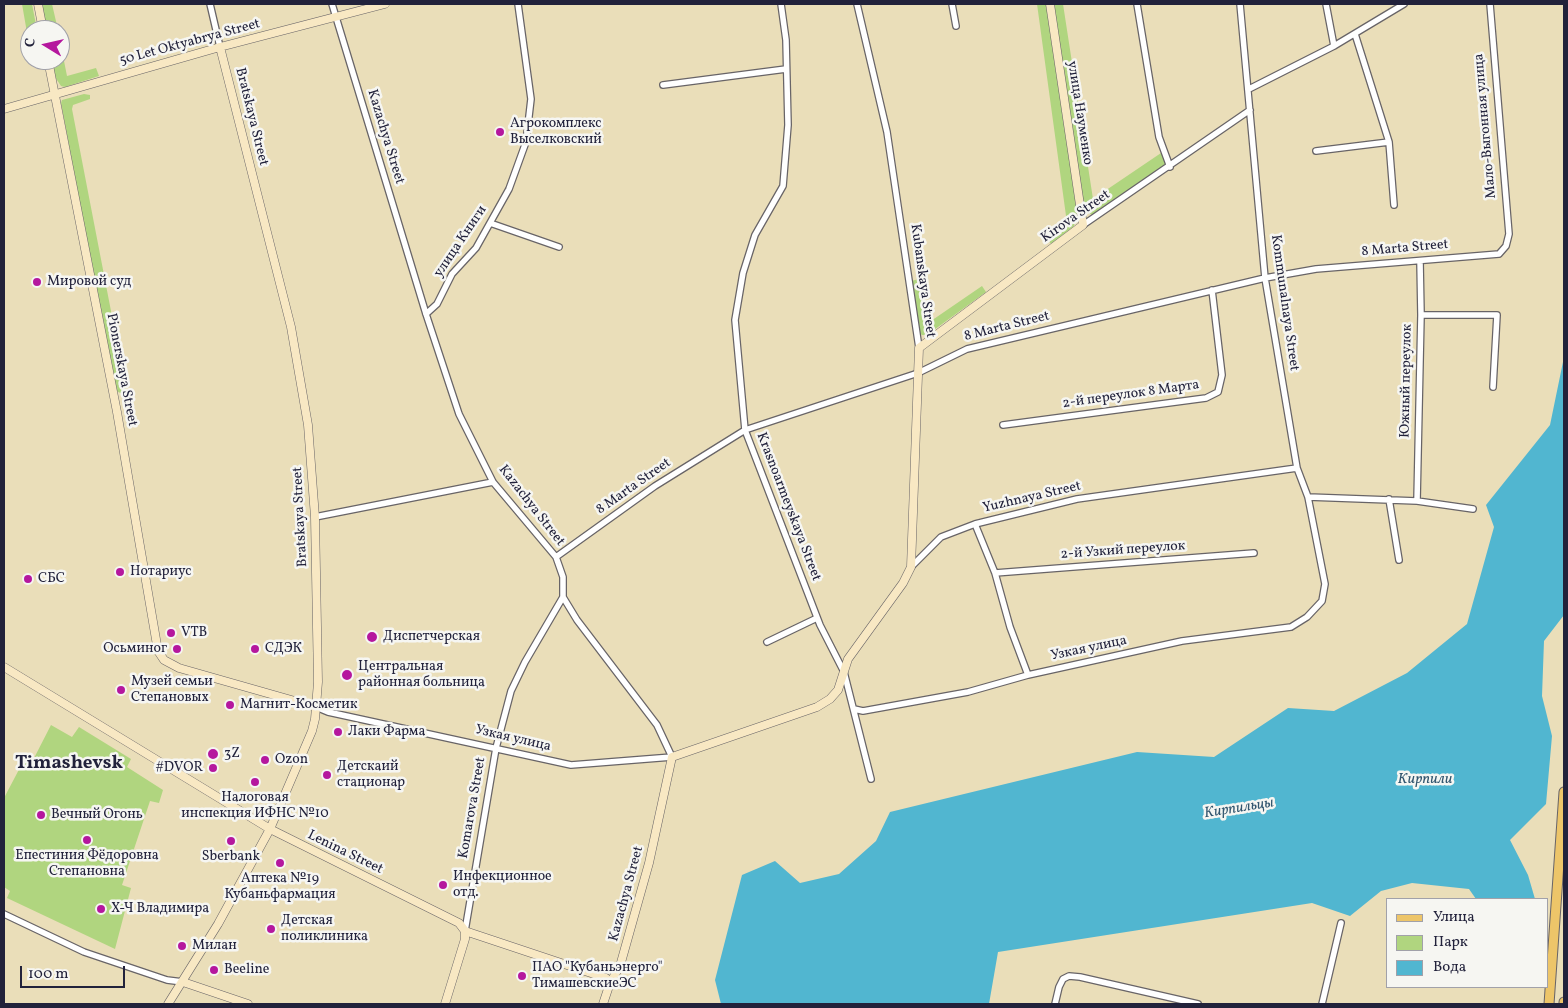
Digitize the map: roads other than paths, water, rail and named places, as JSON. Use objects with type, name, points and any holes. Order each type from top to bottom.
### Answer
[{"type":"main road","points":[[38,4],[41,20]]},
{"type":"main road","name":"50 Let Oktyabrya Street","points":[[4,109],[220,47],[385,4]]},
{"type":"main road","name":"улица Науменко","points":[[1050,4],[1083,225]]},
{"type":"main road","name":"Bratskaya Street","points":[[168,1004],[183,982],[270,829],[312,731],[316,707],[318,664],[315,517],[308,425],[291,327],[220,47]]},
{"type":"main road","name":"Pionerskaya Street","points":[[50,70],[117,412],[156,644],[161,655]]},
{"type":"main road","name":"Kirova Street","points":[[919,348],[1083,225]]},
{"type":"main road","name":"Kubanskaya Street","points":[[911,567],[919,348]]},
{"type":"main road","name":"Yuzhnaya Street","points":[[844,672],[848,658],[903,583],[911,567]]},
{"type":"main road","name":"Узкая улица","points":[[161,655],[179,668],[316,707]]},
{"type":"main road","name":"Lenina Street","points":[[4,667],[270,829],[459,922],[465,931],[606,978],[610,983]]},
{"type":"main road","name":"Узкая улица","points":[[672,757],[817,706],[835,695],[844,672]]},
{"type":"main road","name":"Kazachya Street","points":[[603,1004],[610,983],[620,966],[649,864],[672,757]]},
{"type":"main road","points":[[1549,1004],[1564,792]]},
{"type":"main road","name":"Komarova Street","points":[[445,1004],[465,939],[465,931]]},
{"type":"main road","points":[[183,982],[248,1004]]},
{"type":"street","name":"Bratskaya Street","points":[[210,4],[220,47]]},
{"type":"street","name":"Kazachya Street","points":[[332,4],[426,314],[459,414],[493,482],[556,557],[563,577],[563,596],[577,620],[657,725],[672,757]]},
{"type":"street","name":"улица Книги","points":[[426,314],[437,304],[452,274],[476,248],[509,189],[526,142],[530,99],[518,4]]},
{"type":"street","name":"Krasnoarmeyskaya Street","points":[[780,4],[786,40],[788,125],[783,186],[755,235],[743,273],[735,320],[745,430],[817,618],[844,672],[871,779]]},
{"type":"street","name":"Kubanskaya Street","points":[[857,4],[887,132],[919,348]]},
{"type":"street","points":[[952,4],[956,26]]},
{"type":"street","points":[[1137,4],[1159,137],[1170,167]]},
{"type":"street","name":"Kommunalnaya Street","points":[[1240,4],[1266,278],[1297,468],[1308,497],[1325,584],[1322,601]]},
{"type":"street","points":[[1326,4],[1334,46]]},
{"type":"street","points":[[1249,88],[1334,46],[1404,4]]},
{"type":"street","name":"Мало-Выгонная улица","points":[[1490,4],[1509,234],[1506,246]]},
{"type":"street","points":[[1354,34],[1389,142],[1394,205]]},
{"type":"street","points":[[664,85],[786,69]]},
{"type":"street","name":"Kirova Street","points":[[1083,225],[1170,167],[1250,110]]},
{"type":"street","points":[[1316,150],[1389,142]]},
{"type":"street","points":[[490,223],[559,247]]},
{"type":"street","name":"8 Marta Street","points":[[556,557],[654,486],[745,430],[918,373],[967,349],[1266,278],[1316,269],[1499,254],[1506,246]]},
{"type":"street","name":"Южный переулок","points":[[1417,501],[1421,315],[1420,261]]},
{"type":"street","name":"2-й переулок 8 Марта","points":[[1003,425],[1206,398],[1218,392],[1222,375],[1212,290]]},
{"type":"street","points":[[1421,315],[1497,315],[1493,387]]},
{"type":"street","name":"Yuzhnaya Street","points":[[911,567],[941,537],[975,524],[1077,499],[1297,468]]},
{"type":"street","points":[[315,517],[493,482]]},
{"type":"street","points":[[1308,497],[1417,501],[1473,509]]},
{"type":"street","points":[[1389,500],[1400,560]]},
{"type":"street","points":[[975,524],[995,573],[1010,627],[1028,675]]},
{"type":"street","name":"2-й Узкий переулок","points":[[995,573],[1254,553]]},
{"type":"street","name":"Komarova Street","points":[[465,931],[496,748],[511,691],[525,662],[563,596]]},
{"type":"street","name":"Узкая улица","points":[[854,709],[863,711],[968,692],[1028,675],[1182,641],[1291,627],[1308,617],[1322,601]]},
{"type":"street","points":[[767,642],[817,618]]},
{"type":"street","name":"Узкая улица","points":[[316,707],[328,712],[570,765],[672,757]]},
{"type":"street","points":[[4,914],[84,952],[167,980],[183,982]]},
{"type":"street","points":[[1322,1004],[1342,923]]},
{"type":"street","points":[[1055,1004],[1059,987],[1063,979],[1069,976],[1198,1004]]},
{"type":"water","name":"Кирпили","points":[[1564,357],[1564,615],[1544,641],[1542,696],[1552,736],[1546,804],[1510,840],[1528,875],[1535,898],[1475,898],[1469,889],[1412,883],[1381,891],[1350,916],[1312,903],[998,952],[989,1004],[721,1004],[715,980],[742,875],[775,861],[800,883],[839,874],[876,841],[890,812],[1137,752],[1214,757],[1288,708],[1334,711],[1407,673],[1467,624],[1494,527],[1486,505],[1550,425]]},
{"type":"place","name":"Агрокомплекс Выселковский","points":[[500,132]]},
{"type":"place","name":"Мировой суд","points":[[37,282]]},
{"type":"place","name":"Нотариус","points":[[120,572]]},
{"type":"place","name":"СБС","points":[[28,579]]},
{"type":"place","name":"VTB","points":[[171,633]]},
{"type":"place","name":"Диспетчерская","points":[[372,637]]},
{"type":"place","name":"Осьминог","points":[[177,649]]},
{"type":"place","name":"СДЭК","points":[[255,649]]},
{"type":"place","name":"Центральная районная больница","points":[[347,675]]},
{"type":"place","name":"Музей семьи Степановых","points":[[121,690]]},
{"type":"place","name":"Магнит-Косметик","points":[[230,705]]},
{"type":"place","name":"Лаки Фарма","points":[[338,732]]},
{"type":"place","name":"3Z","points":[[213,754]]},
{"type":"place","name":"Ozon","points":[[265,760]]},
{"type":"place","name":"#DVOR","points":[[213,768]]},
{"type":"place","name":"Детскаий стационар","points":[[327,775]]},
{"type":"place","name":"Налоговая инспекция ИФНС №10","points":[[255,782]]},
{"type":"place","name":"Вечный Огонь","points":[[41,815]]},
{"type":"place","name":"Епестиния Фёдоровна Степановна","points":[[87,840]]},
{"type":"place","name":"Sberbank","points":[[231,841]]},
{"type":"place","name":"Аптека №19 Кубаньфармация","points":[[280,863]]},
{"type":"place","name":"Инфекционное отд.","points":[[443,885]]},
{"type":"place","name":"Х-Ч Владимира","points":[[101,909]]},
{"type":"place","name":"Детская поликлиника","points":[[271,929]]},
{"type":"place","name":"Милан","points":[[182,946]]},
{"type":"place","name":"Beeline","points":[[214,970]]},
{"type":"place","name":"ПАО \"Кубаньэнерго\" ТимашевскиеЭС","points":[[522,976]]},
{"type":"district","name":"Timashevsk","points":[[69,765]]},
{"type":"water label","name":"Кирпильцы","points":[[1239,809]]}]
